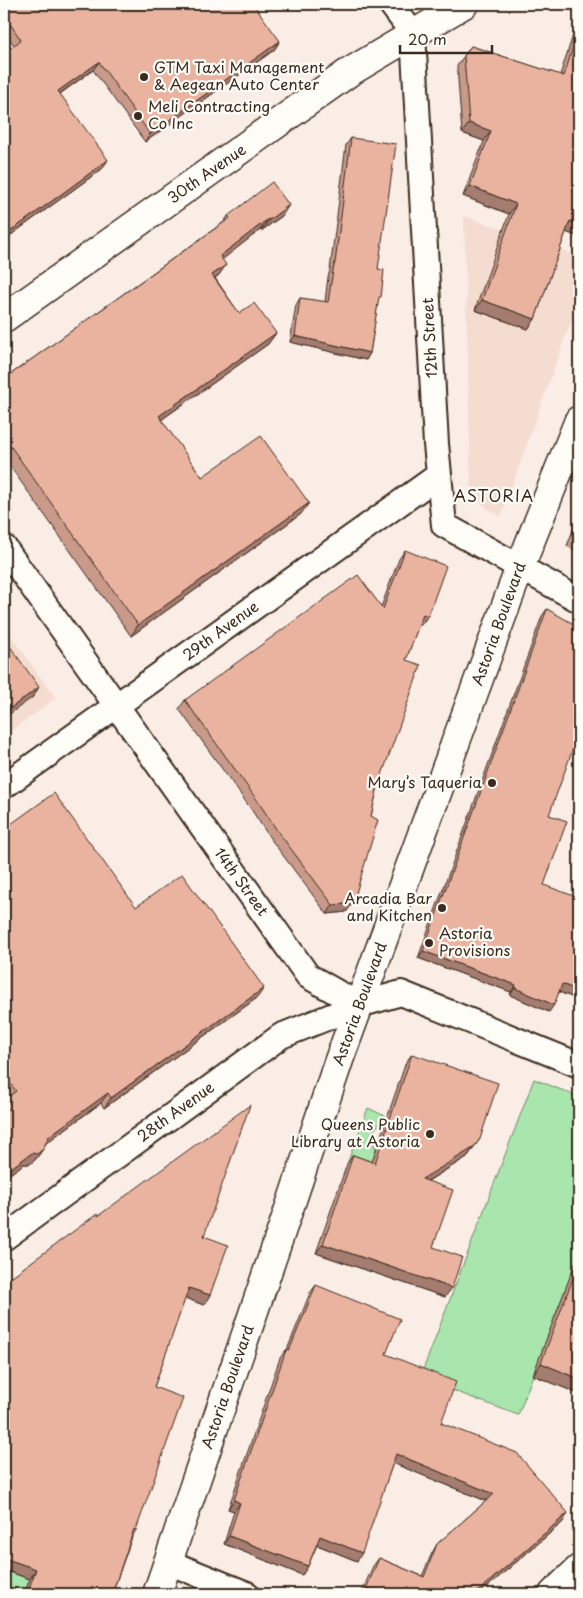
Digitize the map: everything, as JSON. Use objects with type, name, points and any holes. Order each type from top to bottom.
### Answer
[{"type":"main road","name":"30th Avenue","points":[[4,318],[348,73],[413,34],[440,12],[464,4]]},
{"type":"main road","name":"Astoria Boulevard","points":[[156,1594],[339,1060],[520,567],[579,420]]},
{"type":"main road","points":[[553,1594],[579,1569]]},
{"type":"street","points":[[391,4],[413,34]]},
{"type":"street","name":"12th Street","points":[[413,34],[439,475],[444,525],[579,600]]},
{"type":"street","name":"29th Avenue","points":[[4,786],[439,475]]},
{"type":"street","name":"14th Street","points":[[4,548],[308,976],[359,1005]]},
{"type":"street","points":[[359,1005],[401,993],[579,1065]]},
{"type":"street","name":"28th Avenue","points":[[4,1238],[281,1036],[359,1005]]},
{"type":"street","points":[[168,1562],[247,1594]]},
{"type":"shaded area","points":[[556,4],[579,4],[579,12]]},
{"type":"shaded area","points":[[464,216],[503,229],[475,310],[528,328],[557,248],[579,257],[579,299],[501,516],[487,508],[476,498],[471,485]]},
{"type":"shaded area","points":[[4,627],[56,698],[4,736]]},
{"type":"green space","points":[[534,1079],[579,1097],[579,1253],[518,1415],[420,1378]]},
{"type":"green space","points":[[368,1108],[387,1117],[374,1130],[373,1141],[376,1150],[369,1171],[347,1164]]},
{"type":"green space","points":[[4,1570],[30,1579],[24,1594],[4,1594]]},
{"type":"building","points":[[4,4],[82,4],[84,7],[89,4],[253,4],[280,41],[150,134],[99,62],[58,91],[108,160],[4,236],[4,132],[7,130],[4,125],[4,53],[21,40],[4,15]]},
{"type":"building","points":[[579,28],[579,224],[570,221],[535,319],[482,300],[516,204],[470,186],[491,131],[469,123],[464,56],[471,46],[564,76]]},
{"type":"building","points":[[351,138],[396,144],[378,269],[384,270],[381,297],[379,297],[370,353],[295,336],[300,298],[328,302],[335,263]]},
{"type":"building","points":[[272,182],[289,205],[220,256],[226,265],[212,275],[239,313],[254,303],[276,333],[159,416],[202,477],[261,436],[309,503],[138,625],[4,437],[4,379],[230,218],[228,216]]},
{"type":"building","points":[[579,522],[579,541],[573,538]]},
{"type":"building","points":[[405,550],[446,566],[428,616],[423,614],[406,660],[421,665],[378,786],[371,816],[378,820],[353,903],[333,905],[276,829],[185,700],[358,575],[383,609]]},
{"type":"building","points":[[547,609],[579,627],[579,732],[549,815],[567,821],[544,885],[579,898],[579,926],[574,940],[579,942],[579,991],[562,984],[554,1005],[515,988],[516,985],[423,951]]},
{"type":"building","points":[[4,638],[39,687],[4,713]]},
{"type":"building","points":[[54,793],[136,907],[182,874],[264,988],[111,1098],[108,1093],[49,1136],[43,1149],[37,1154],[32,1153],[4,1173],[4,1112],[8,1109],[4,1100],[16,1091],[4,1075],[4,829]]},
{"type":"building","points":[[412,1054],[498,1083],[480,1139],[473,1148],[422,1179],[453,1190],[433,1247],[462,1257],[452,1288],[323,1244],[353,1155],[375,1163]]},
{"type":"building","points":[[250,1105],[204,1236],[228,1245],[210,1295],[189,1288],[154,1387],[183,1398],[112,1594],[27,1594],[36,1569],[4,1558],[6,1553],[4,1553],[4,1282]]},
{"type":"building","points":[[579,1262],[579,1379],[541,1363]]},
{"type":"building","points":[[316,1285],[400,1319],[386,1354],[456,1382],[441,1423],[517,1453],[568,1513],[475,1594],[364,1594],[379,1558],[424,1577],[437,1544],[494,1494],[396,1454],[362,1553],[320,1536],[308,1566],[229,1536],[240,1503],[234,1500],[286,1350],[289,1351]]},
{"type":"place","name":"GTM Taxi Management & Aegean Auto Center","points":[[144,77]]},
{"type":"place","name":"Meli Contracting Co Inc","points":[[138,116]]},
{"type":"place","name":"Mary’s Taqueria","points":[[492,783]]},
{"type":"place","name":"Arcadia Bar and Kitchen","points":[[442,908]]},
{"type":"place","name":"Astoria Provisions","points":[[429,943]]},
{"type":"place","name":"Queens Public Library at Astoria","points":[[430,1134]]},
{"type":"district","name":"ASTORIA","points":[[494,496]]}]
